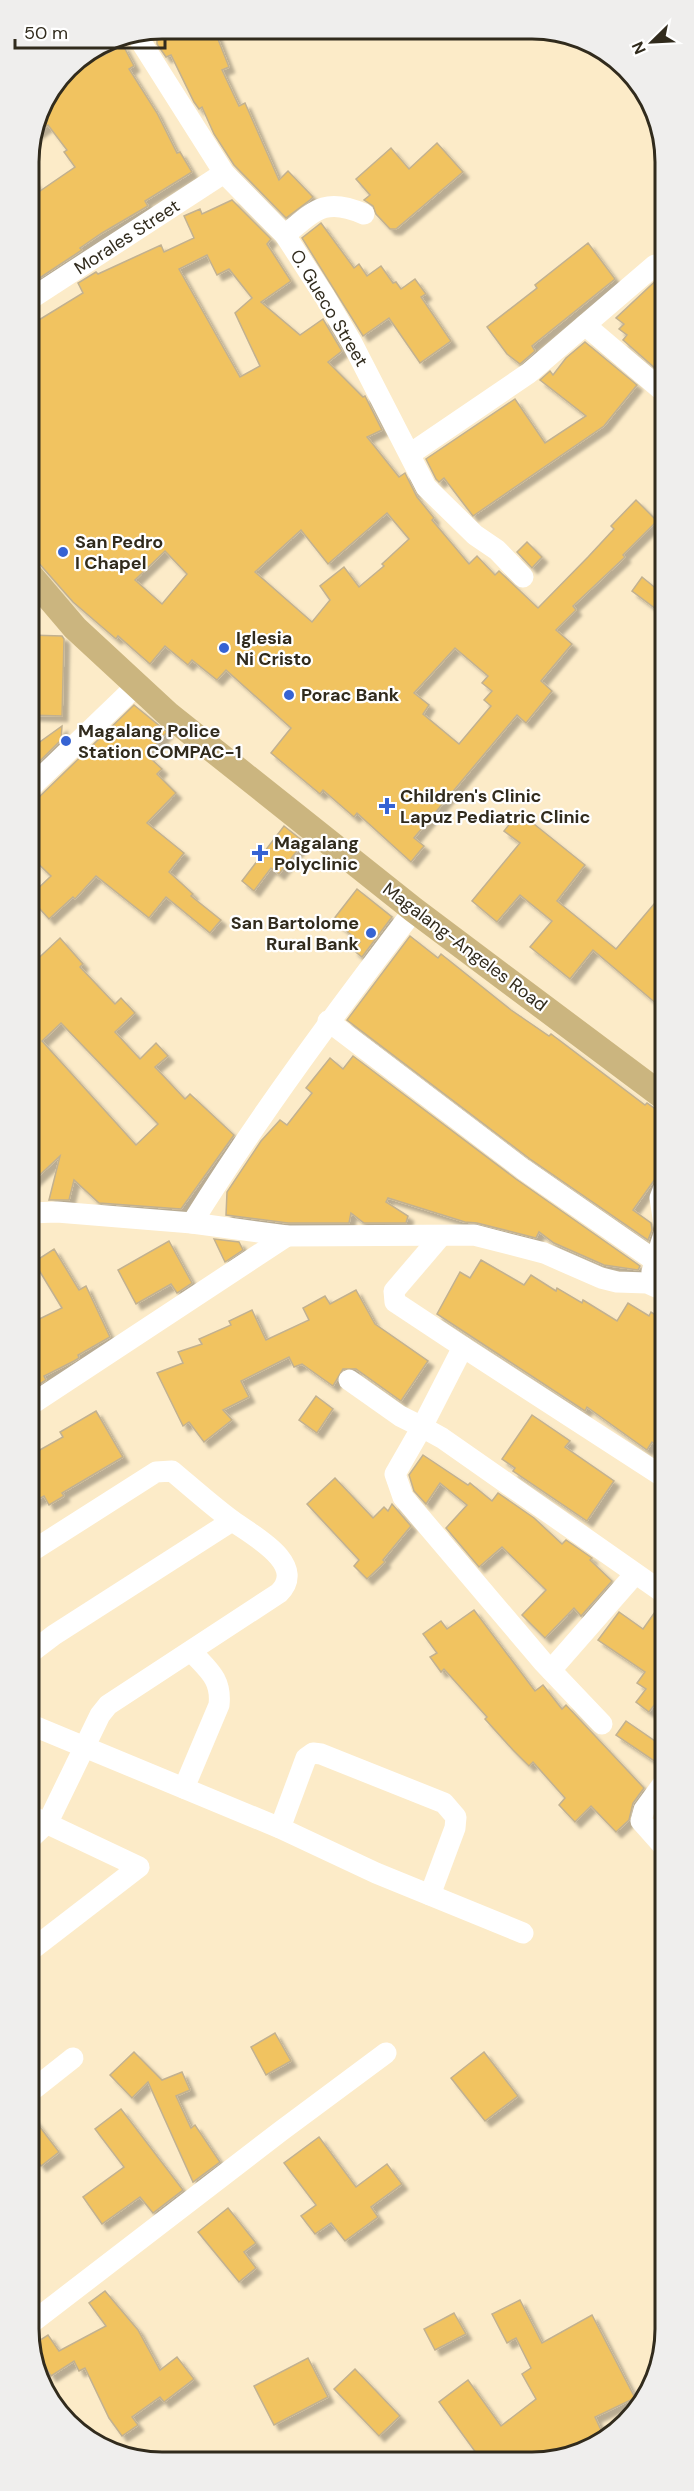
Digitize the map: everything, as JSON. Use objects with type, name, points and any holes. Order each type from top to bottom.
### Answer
[{"type":"main road","name":"Magalang-Angeles Road","points":[[39,586],[75,628],[169,715],[414,910],[655,1091]]},
{"type":"street","name":"O. Gueco Street","points":[[140,41],[224,173],[285,235],[352,343],[426,487],[475,535],[497,550],[523,577]]},
{"type":"street","name":"Morales Street","points":[[39,293],[224,173]]},
{"type":"street","points":[[285,235],[311,213],[330,205],[343,205],[364,214]]},
{"type":"street","points":[[410,454],[529,373],[655,265]]},
{"type":"street","points":[[585,325],[655,384]]},
{"type":"street","points":[[39,779],[136,686]]},
{"type":"street","points":[[192,1223],[249,1132],[328,1021],[414,910]]},
{"type":"street","points":[[328,1021],[523,1169],[655,1261]]},
{"type":"street","points":[[39,1213],[57,1212],[192,1223],[287,1236],[474,1234],[544,1253],[601,1278],[655,1287]]},
{"type":"street","points":[[39,1399],[287,1236]]},
{"type":"street","points":[[441,1236],[397,1285],[393,1296],[404,1309],[655,1472]]},
{"type":"street","points":[[463,1347],[396,1474],[403,1497],[551,1670],[602,1724]]},
{"type":"street","points":[[349,1380],[400,1416],[467,1454],[655,1588]]},
{"type":"street","points":[[39,1547],[156,1472],[165,1470],[172,1471],[232,1521],[271,1547],[288,1577],[286,1586],[108,1705],[100,1715],[86,1746],[39,1818],[139,1867],[39,1944]]},
{"type":"street","points":[[39,1646],[232,1521]]},
{"type":"street","points":[[551,1670],[634,1574]]},
{"type":"street","points":[[184,1788],[219,1705],[221,1690],[216,1679],[191,1650]]},
{"type":"street","points":[[39,1728],[280,1828],[338,1857],[523,1933]]},
{"type":"street","points":[[280,1828],[306,1758],[313,1753],[321,1754],[444,1803],[456,1817],[455,1828],[430,1895]]},
{"type":"street","points":[[655,1795],[644,1810],[641,1821],[655,1837]]},
{"type":"street","points":[[39,2317],[281,2131],[387,2053]]},
{"type":"street","points":[[39,2085],[73,2058]]},
{"type":"building","points":[[218,39],[229,67],[222,70],[239,106],[245,103],[279,180],[288,171],[313,197],[310,200],[286,218],[234,165],[214,134],[202,107],[199,109],[194,102],[171,55],[166,57],[157,44],[157,40]]},
{"type":"building","points":[[123,45],[134,66],[129,69],[157,113],[177,153],[180,152],[192,172],[145,201],[148,206],[102,233],[80,248],[82,250],[39,278],[39,189],[40,191],[75,167],[64,152],[67,150],[48,125],[44,128],[48,115],[70,81],[87,64]]},
{"type":"building","points":[[437,143],[463,172],[396,229],[390,229],[376,214],[373,206],[364,200],[370,195],[356,179],[391,148],[409,169]]},
{"type":"building","points":[[232,200],[271,239],[267,244],[291,281],[261,302],[300,335],[323,319],[342,351],[328,362],[363,397],[365,396],[382,430],[367,437],[399,477],[405,473],[417,497],[434,518],[432,520],[469,564],[477,556],[495,575],[499,571],[538,608],[614,529],[611,526],[636,500],[655,519],[655,523],[623,555],[625,557],[573,606],[576,610],[556,630],[572,644],[541,681],[552,691],[526,723],[517,715],[414,838],[424,846],[411,862],[357,813],[354,817],[323,790],[320,794],[271,753],[291,728],[226,670],[217,680],[192,660],[188,665],[165,646],[150,664],[118,636],[116,639],[73,602],[39,563],[39,320],[83,293],[78,283],[96,272],[98,274],[161,245],[164,252],[194,238],[184,216],[200,209],[202,214]],"holes":[[[207,255],[217,275],[229,269],[252,298],[235,313],[260,366],[240,377],[179,269]],[[387,513],[409,539],[382,564],[384,566],[359,587],[344,567],[320,586],[330,600],[312,622],[255,572],[301,530],[328,564]],[[165,551],[187,574],[162,604],[135,580]],[[455,648],[488,676],[482,683],[492,691],[484,700],[491,706],[459,744],[423,714],[429,705],[414,693]]]},
{"type":"building","points":[[321,223],[354,268],[359,264],[367,276],[381,266],[393,283],[396,282],[401,289],[415,279],[426,294],[421,297],[451,341],[420,363],[389,318],[363,336],[302,238]]},
{"type":"building","points":[[588,243],[615,279],[532,346],[535,351],[520,364],[507,354],[487,327],[537,288],[535,285]]},
{"type":"building","points":[[655,281],[655,368],[623,340],[627,335],[619,329],[624,324],[616,318]]},
{"type":"building","points":[[585,342],[637,385],[604,426],[473,516],[444,478],[439,482],[436,479],[426,459],[515,399],[545,443],[586,416],[540,380],[550,371],[553,375],[566,358]]},
{"type":"building","points":[[527,542],[542,557],[532,568],[517,552]]},
{"type":"building","points":[[642,577],[655,588],[655,608],[632,591]]},
{"type":"building","points":[[39,635],[62,636],[64,639],[62,716],[39,715]]},
{"type":"building","points":[[134,705],[167,732],[147,755],[162,769],[157,774],[176,793],[147,823],[184,853],[169,872],[193,894],[191,896],[221,920],[210,933],[166,897],[149,918],[96,876],[75,899],[73,897],[49,919],[39,908],[39,887],[51,876],[39,865],[39,797]]},
{"type":"building","points":[[62,726],[61,740],[39,762],[39,743]]},
{"type":"building","points":[[519,812],[585,865],[557,901],[616,949],[655,903],[655,1003],[593,950],[570,979],[530,947],[552,921],[520,895],[497,922],[472,901],[520,843],[504,831]]},
{"type":"building","points":[[284,826],[304,842],[279,874],[271,868],[254,891],[242,881]]},
{"type":"building","name":"San Bartolome Rural Bank","points":[[357,889],[392,917],[362,957],[353,950],[360,942],[333,920]]},
{"type":"building","points":[[410,936],[438,958],[441,954],[511,1010],[549,1036],[551,1034],[645,1105],[647,1103],[655,1109],[655,1179],[633,1210],[651,1223],[652,1230],[648,1240],[530,1159],[347,1020]]},
{"type":"building","points":[[60,938],[83,964],[80,967],[115,1004],[121,998],[135,1013],[115,1032],[140,1059],[156,1043],[168,1056],[155,1067],[185,1099],[190,1094],[234,1135],[181,1209],[99,1203],[74,1180],[69,1200],[49,1200],[60,1156],[39,1176],[39,958]],"holes":[[[61,1023],[158,1124],[136,1145],[42,1041]]]},
{"type":"building","points":[[353,1056],[516,1179],[640,1266],[638,1270],[604,1265],[554,1243],[539,1232],[536,1238],[465,1222],[388,1198],[386,1202],[408,1216],[406,1223],[364,1223],[351,1213],[349,1223],[288,1223],[226,1215],[227,1192],[261,1141],[280,1120],[287,1125],[312,1093],[306,1088],[330,1058],[343,1069]]},
{"type":"building","points":[[214,1239],[239,1242],[243,1250],[225,1262]]},
{"type":"building","points":[[169,1241],[192,1283],[177,1293],[171,1284],[136,1304],[118,1270]]},
{"type":"building","points":[[54,1249],[79,1290],[86,1286],[110,1337],[78,1355],[79,1358],[74,1361],[44,1376],[46,1380],[39,1385],[39,1319],[62,1308],[39,1270],[39,1259]]},
{"type":"building","points":[[481,1260],[524,1285],[531,1275],[556,1291],[557,1288],[582,1303],[583,1300],[617,1321],[628,1303],[649,1316],[651,1312],[655,1315],[655,1444],[652,1442],[647,1450],[587,1407],[585,1411],[437,1314],[460,1272],[470,1278]]},
{"type":"building","points":[[356,1290],[375,1324],[428,1361],[401,1401],[356,1369],[343,1369],[333,1386],[302,1364],[294,1367],[289,1357],[241,1381],[249,1397],[223,1410],[232,1420],[204,1442],[189,1422],[183,1426],[157,1373],[183,1363],[178,1352],[202,1344],[199,1339],[231,1325],[229,1321],[252,1310],[266,1340],[309,1320],[303,1308],[325,1296],[330,1304]]},
{"type":"building","points":[[316,1396],[333,1409],[317,1433],[299,1420]]},
{"type":"building","points":[[96,1411],[123,1457],[62,1493],[64,1496],[49,1505],[44,1496],[39,1499],[39,1450],[63,1437],[60,1432]]},
{"type":"building","points":[[532,1415],[570,1441],[565,1447],[614,1481],[587,1521],[513,1471],[515,1468],[502,1459]]},
{"type":"building","points":[[423,1455],[468,1485],[470,1483],[492,1501],[498,1493],[534,1518],[562,1544],[566,1540],[592,1558],[590,1560],[612,1581],[581,1616],[574,1608],[545,1638],[522,1615],[546,1590],[502,1547],[479,1567],[446,1528],[467,1505],[440,1483],[426,1504],[414,1491],[409,1475]]},
{"type":"building","points":[[335,1478],[373,1518],[384,1507],[388,1511],[392,1504],[411,1526],[383,1560],[385,1562],[367,1579],[354,1566],[359,1560],[307,1504]]},
{"type":"building","points":[[474,1610],[535,1691],[543,1685],[562,1709],[566,1705],[644,1788],[633,1803],[629,1820],[616,1832],[591,1806],[575,1822],[559,1805],[565,1798],[533,1762],[529,1766],[513,1750],[485,1719],[487,1717],[444,1669],[441,1672],[430,1657],[437,1653],[423,1634],[441,1621],[447,1629]]},
{"type":"building","points":[[619,1612],[643,1629],[655,1612],[655,1704],[649,1712],[636,1702],[646,1689],[637,1683],[645,1672],[598,1640]]},
{"type":"building","points":[[626,1721],[655,1741],[655,1761],[616,1735]]},
{"type":"building","points":[[275,2033],[291,2061],[266,2075],[251,2047]]},
{"type":"building","points":[[134,2052],[162,2080],[182,2072],[190,2090],[176,2096],[191,2128],[195,2125],[220,2162],[193,2182],[148,2082],[132,2098],[110,2075]]},
{"type":"building","points":[[484,2052],[518,2096],[485,2121],[451,2078]]},
{"type":"building","points":[[121,2109],[183,2190],[153,2213],[140,2197],[102,2224],[83,2197],[124,2167],[95,2129]]},
{"type":"building","points":[[39,2126],[59,2152],[41,2166],[39,2163]]},
{"type":"building","points":[[319,2137],[356,2187],[387,2164],[402,2184],[371,2207],[378,2217],[345,2241],[331,2223],[315,2234],[301,2216],[316,2205],[284,2163]]},
{"type":"building","points":[[228,2208],[256,2243],[244,2252],[256,2268],[239,2282],[198,2232]]},
{"type":"building","points":[[105,2291],[138,2330],[160,2370],[177,2357],[194,2379],[164,2402],[160,2397],[132,2417],[138,2425],[122,2436],[109,2418],[85,2368],[79,2371],[74,2361],[51,2376],[43,2361],[40,2340],[48,2335],[59,2351],[106,2326],[89,2303]]},
{"type":"building","points":[[520,2300],[542,2343],[592,2315],[634,2397],[633,2399],[595,2417],[601,2430],[564,2448],[532,2452],[475,2452],[439,2402],[468,2380],[501,2426],[536,2399],[522,2374],[531,2368],[516,2338],[507,2343],[492,2314]]},
{"type":"building","points":[[454,2313],[466,2334],[435,2350],[424,2329]]},
{"type":"building","points":[[308,2358],[328,2397],[274,2425],[254,2386]]},
{"type":"building","points":[[355,2369],[400,2416],[379,2436],[334,2389]]},
{"type":"place","name":"San Pedro I Chapel","points":[[63,552]]},
{"type":"place","name":"Iglesia Ni Cristo","points":[[224,648]]},
{"type":"place","name":"Porac Bank","points":[[289,695]]},
{"type":"place","name":"Magalang Police Station COMPAC-1","points":[[66,741]]},
{"type":"place","name":"Children's Clinic Lapuz Pediatric Clinic","points":[[387,806]]},
{"type":"place","name":"Magalang Polyclinic","points":[[260,853]]},
{"type":"place","name":"San Bartolome Rural Bank","points":[[371,933]]}]
